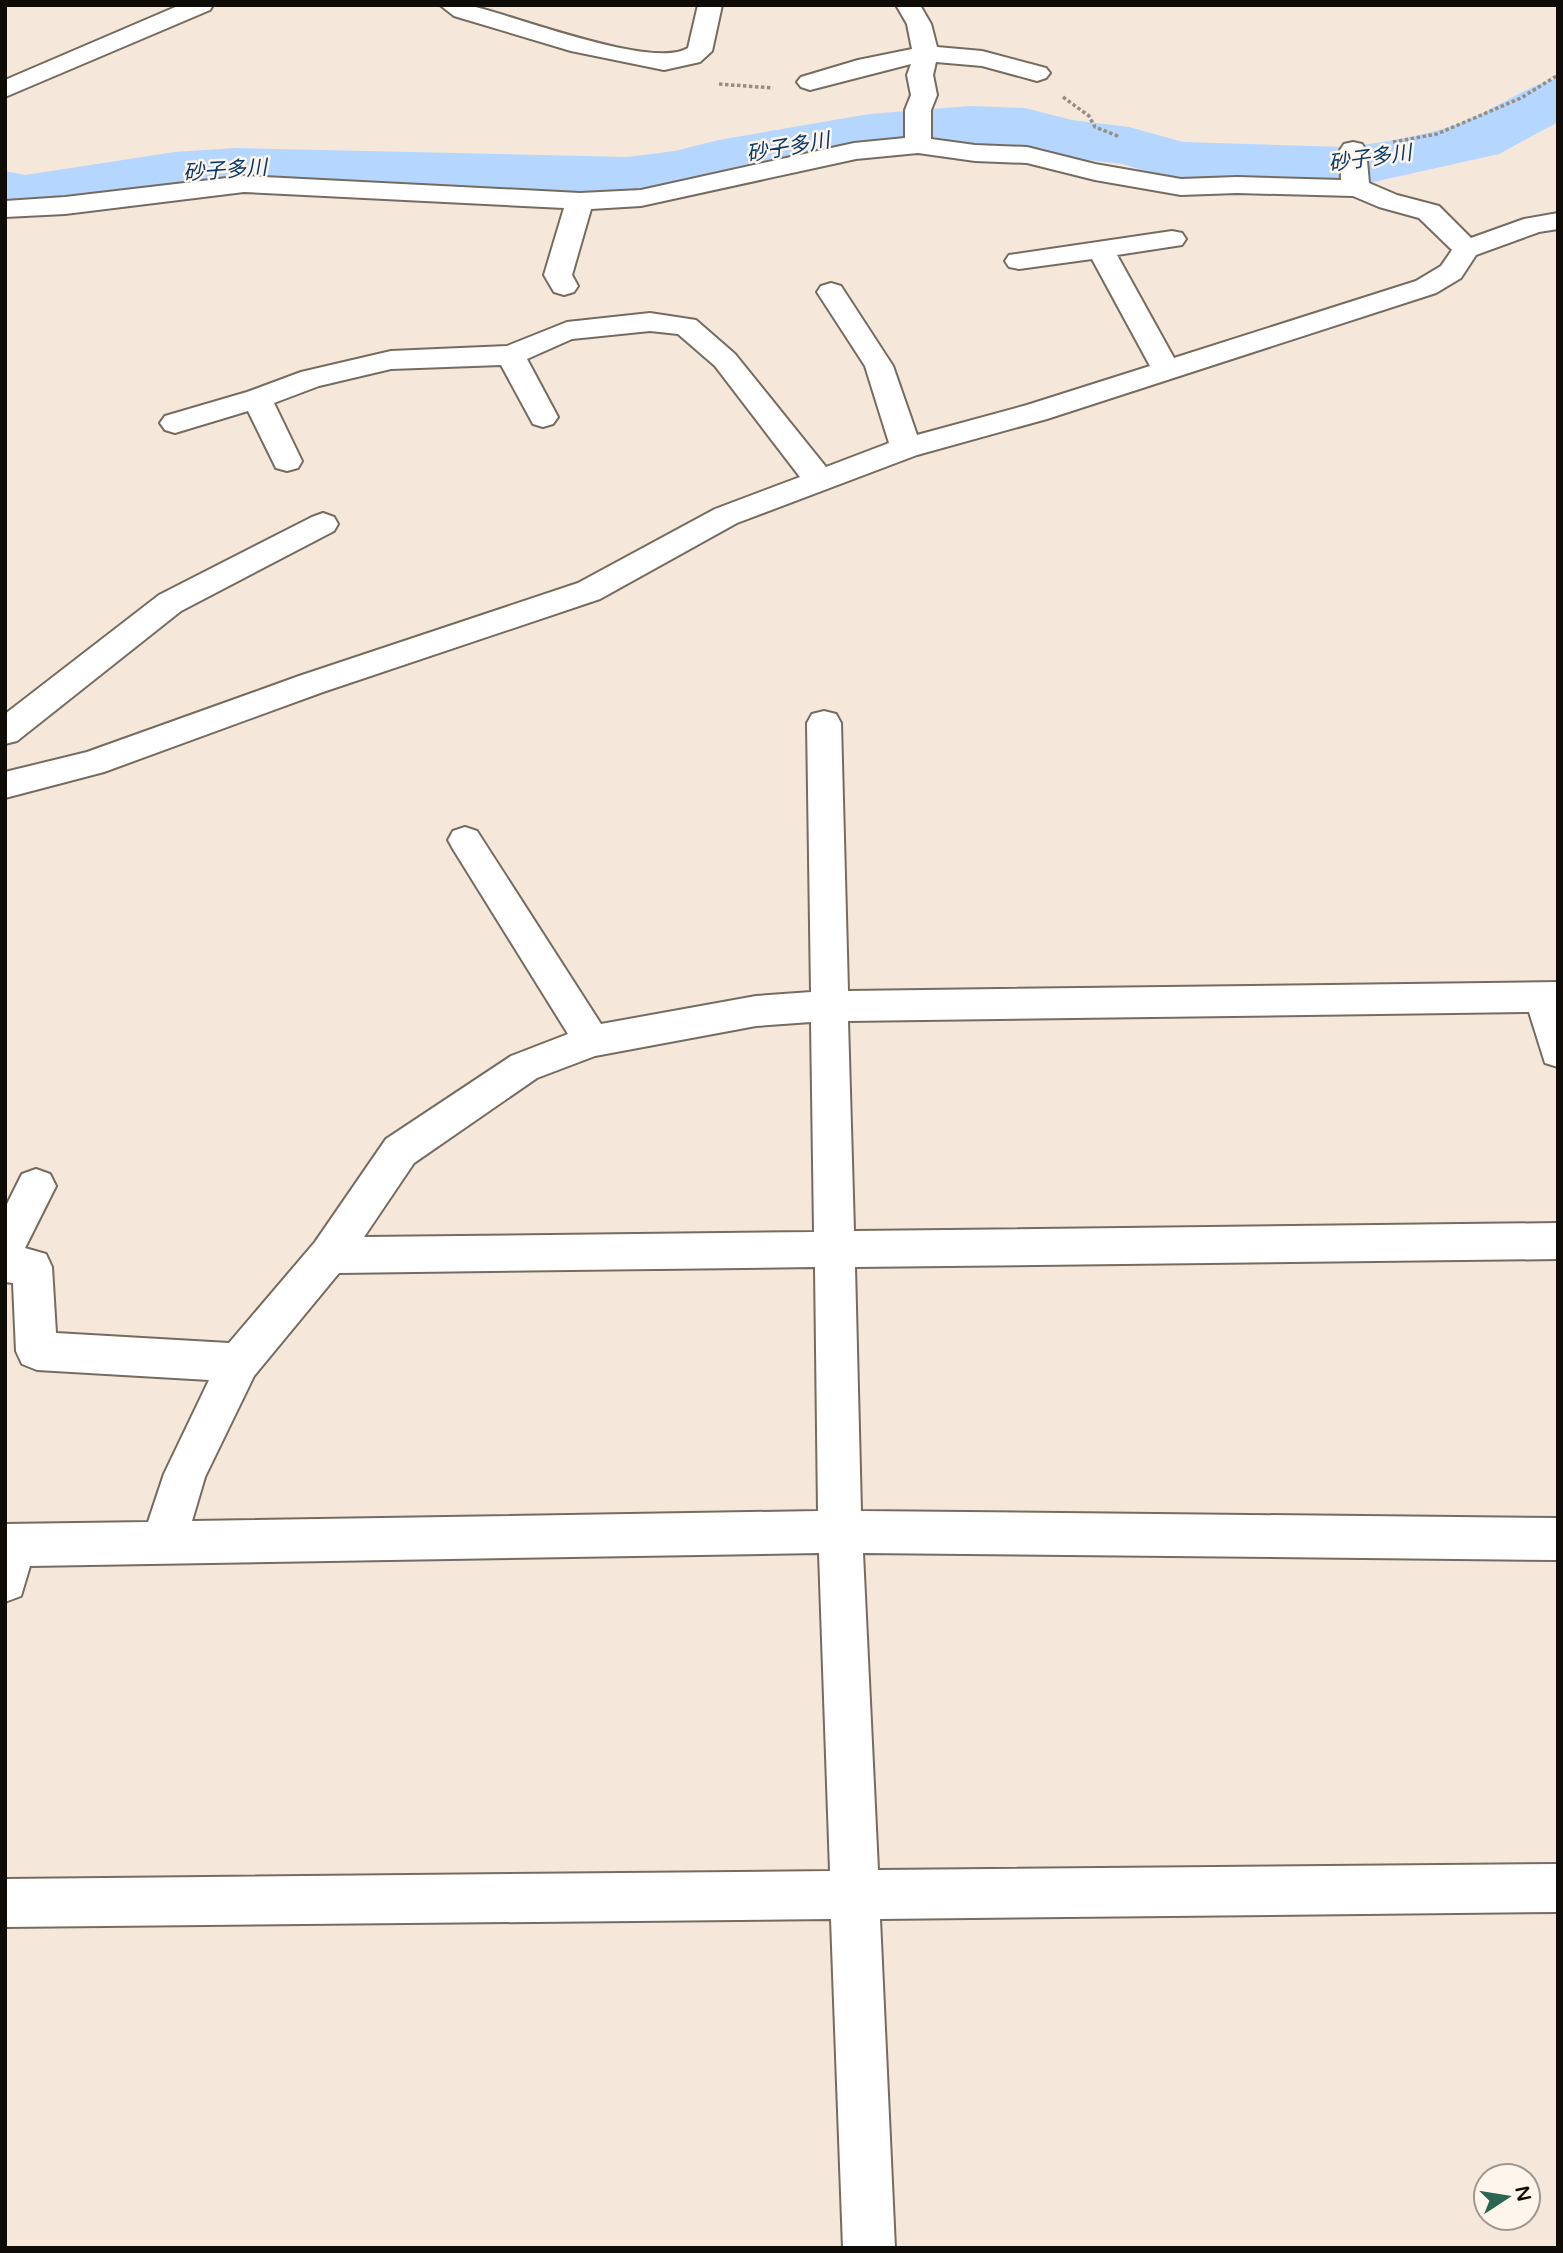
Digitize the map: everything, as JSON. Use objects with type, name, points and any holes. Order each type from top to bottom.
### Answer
[{"type":"street","points":[[5,89],[201,5]]},
{"type":"street","points":[[452,5],[463,11],[580,46],[664,62],[691,57],[700,51],[710,5]]},
{"type":"street","points":[[908,5],[919,24],[926,54],[920,75],[924,95],[918,110],[918,141]]},
{"type":"street","points":[[810,82],[871,64],[926,54],[1001,61],[1037,72]]},
{"type":"street","points":[[5,209],[38,209],[203,186],[244,184],[580,201],[641,198],[854,151],[918,141],[975,153],[1027,155],[1095,172],[1181,187],[1238,175],[1354,171],[1388,201],[1429,212],[1466,249]]},
{"type":"street","points":[[564,286],[558,275],[580,201]]},
{"type":"street","points":[[5,785],[92,763],[311,684],[589,591],[726,516],[906,448],[1037,412],[1426,287],[1451,272],[1466,249],[1534,225],[1558,221]]},
{"type":"street","points":[[1019,261],[1172,239]]},
{"type":"street","points":[[1100,249],[1166,369]]},
{"type":"street","points":[[831,292],[879,366],[906,448]]},
{"type":"street","points":[[175,423],[257,399],[311,379],[391,360],[512,355],[567,331],[650,322],[686,326],[725,360],[820,481]]},
{"type":"street","points":[[512,355],[543,417]]},
{"type":"street","points":[[257,399],[287,461]]},
{"type":"street","points":[[5,732],[170,603],[323,524]]},
{"type":"street","points":[[824,723],[840,1532],[869,2248]]},
{"type":"street","points":[[465,840],[592,1041]]},
{"type":"street","points":[[163,1543],[185,1474],[239,1363],[329,1255],[400,1151],[524,1067],[592,1041],[756,1011],[828,1006],[1550,997],[1558,1052]]},
{"type":"street","points":[[5,1249],[36,1186]]},
{"type":"street","points":[[329,1255],[1558,1241]]},
{"type":"street","points":[[5,1264],[32,1267],[37,1351],[239,1363]]},
{"type":"street","points":[[8,1557],[163,1543],[840,1532],[1558,1539]]},
{"type":"street","points":[[5,1903],[1558,1888]]},
{"type":"path","points":[[1037,72],[1051,88],[1089,116],[1096,127],[1132,138]]},
{"type":"path","points":[[1354,171],[1521,98],[1558,75]]},
{"type":"waterway","name":"砂子多川","points":[[5,191],[25,195],[175,171],[236,167],[627,177],[681,170],[719,159],[869,133],[970,125],[1025,127],[1070,139],[1129,146],[1178,161],[1344,166],[1369,164],[1476,140],[1558,97]]}]
